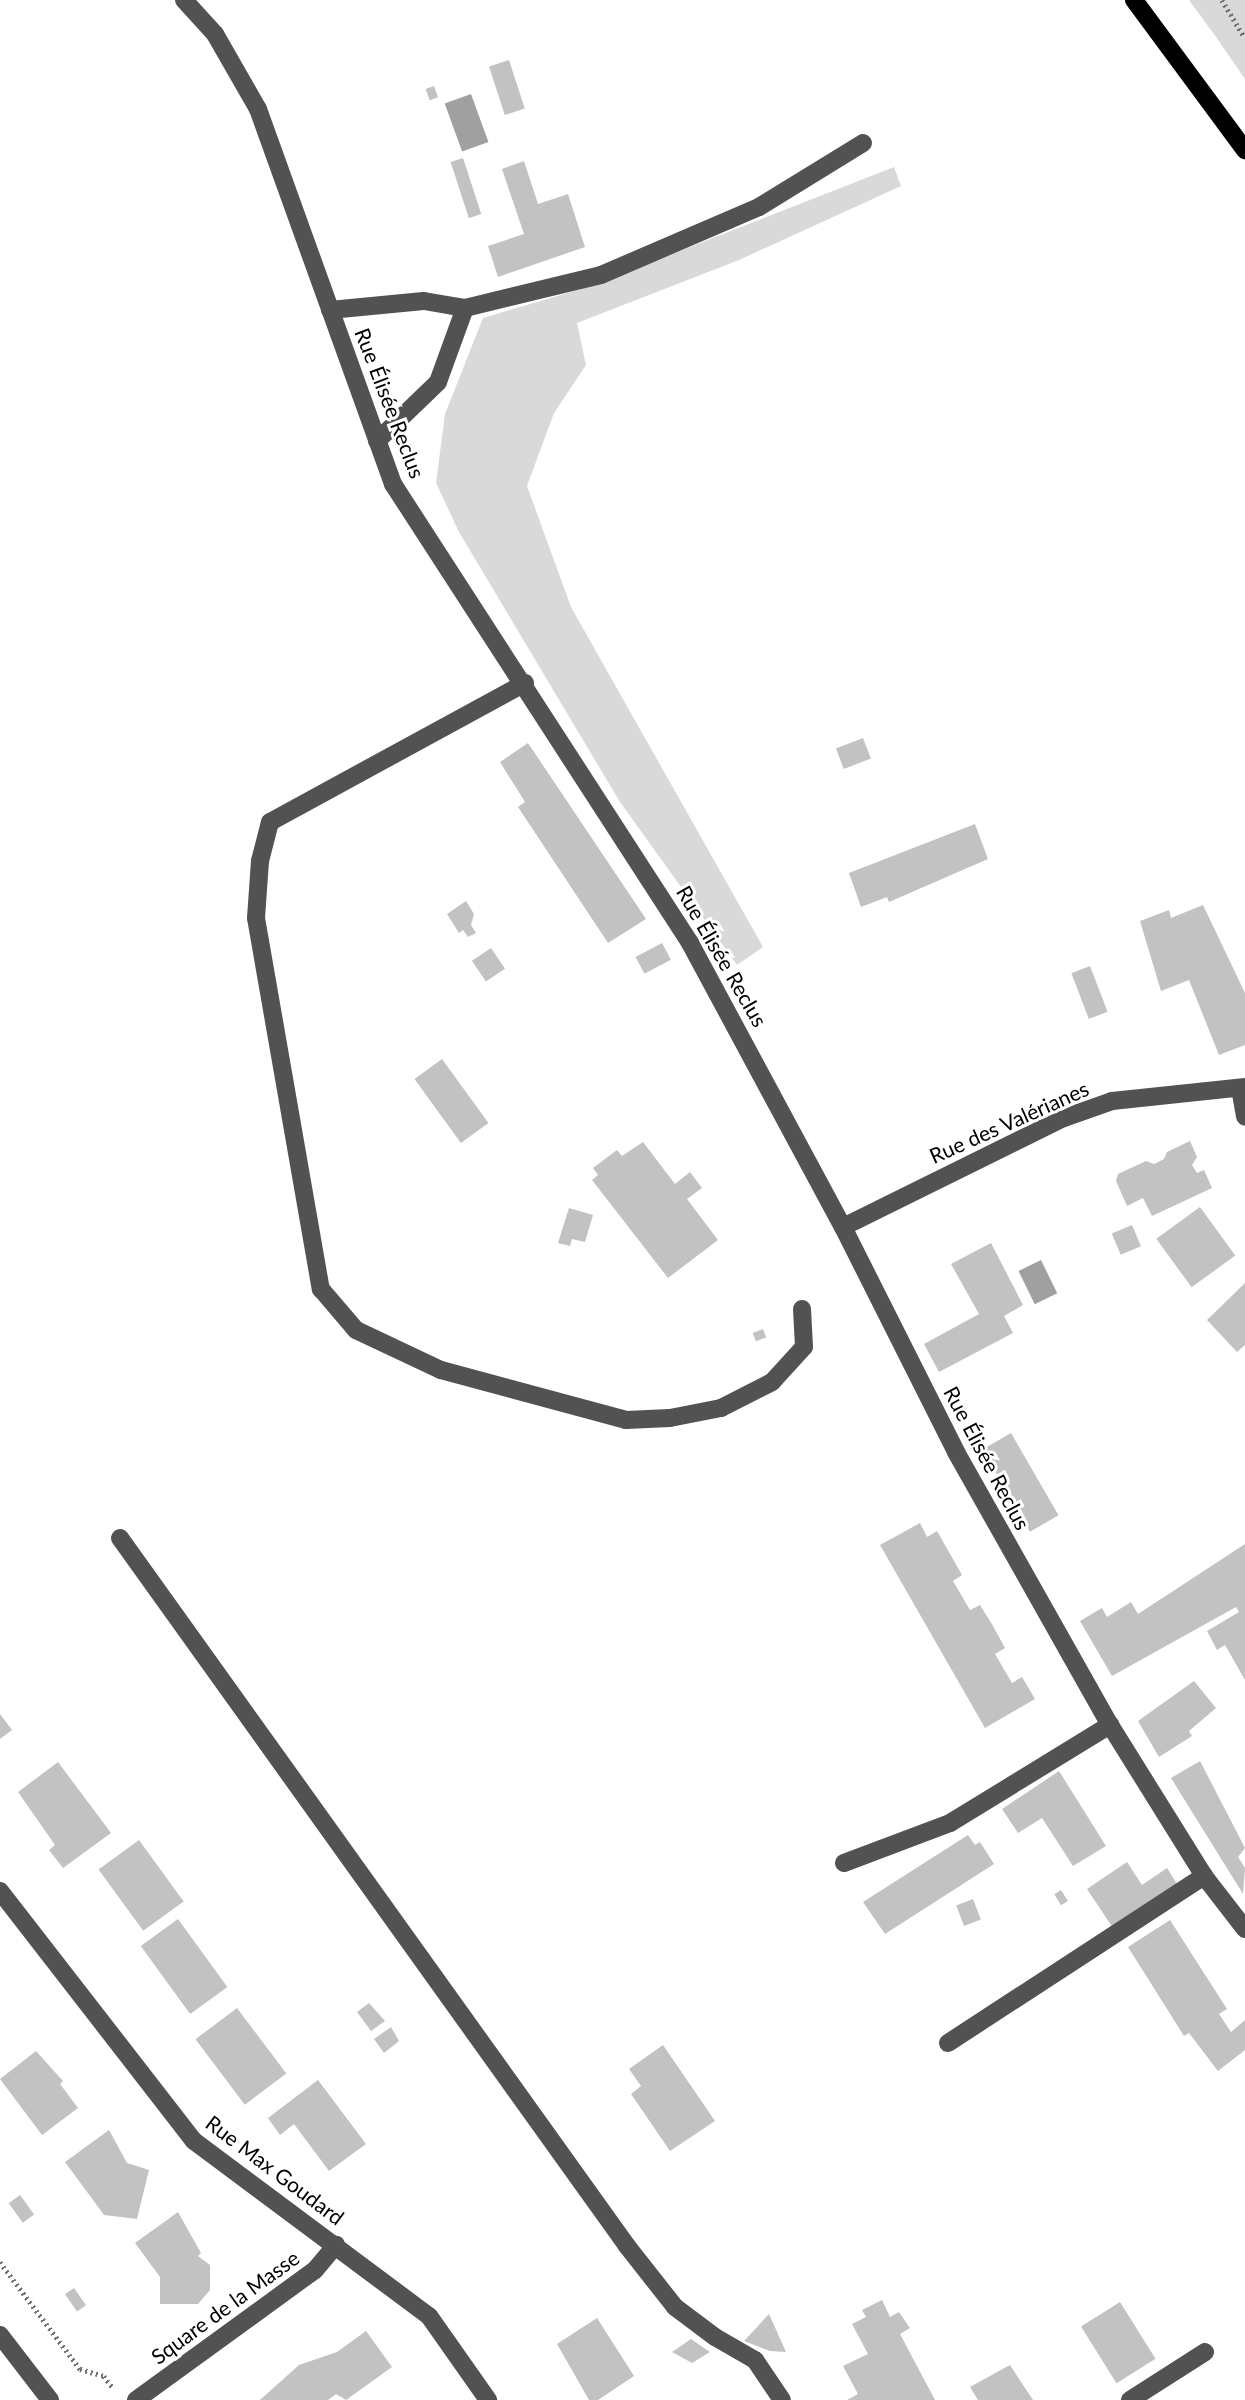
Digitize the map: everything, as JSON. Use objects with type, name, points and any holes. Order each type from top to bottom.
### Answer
[{"type":"main road","points":[[1134,0],[1245,150]]},
{"type":"street","name":"Rue Élisée Reclus","points":[[184,0],[215,34],[258,109],[393,484],[525,683],[690,943],[843,1227],[956,1452],[1110,1725],[1204,1876],[1245,1929]]},
{"type":"street","points":[[330,310],[425,301],[466,308],[613,270],[759,206],[863,143]]},
{"type":"street","points":[[377,442],[438,382],[466,308]]},
{"type":"street","points":[[525,683],[270,821],[260,861],[256,918],[321,1289],[356,1330],[441,1370],[626,1420],[670,1418],[721,1408],[772,1382],[804,1347],[802,1309]]},
{"type":"street","points":[[1242,1087],[1245,1117]]},
{"type":"street","name":"Rue des Valérianes","points":[[843,1227],[1064,1118],[1112,1101],[1242,1087]]},
{"type":"street","points":[[120,1538],[627,2246],[676,2307],[715,2337],[755,2360],[782,2400]]},
{"type":"street","points":[[844,1863],[950,1824],[1110,1725]]},
{"type":"street","points":[[948,2043],[1204,1876]]},
{"type":"street","name":"Rue Max Goudard","points":[[0,1891],[194,2141],[429,2316],[488,2400]]},
{"type":"street","name":"Square de la Masse","points":[[136,2400],[315,2270],[336,2245]]},
{"type":"street","points":[[0,2336],[50,2400]]},
{"type":"street","points":[[1130,2400],[1205,2352]]},
{"type":"path","points":[[1222,0],[1245,38]]},
{"type":"path","points":[[0,2262],[80,2369],[104,2376],[116,2392]]},
{"type":"shaded area","points":[[1189,0],[1245,0],[1245,79],[1216,37]]},
{"type":"shaded area","points":[[471,94],[488,142],[462,152],[445,104]]},
{"type":"shaded area","points":[[894,167],[901,186],[739,260],[577,323],[586,365],[554,413],[527,486],[571,607],[763,947],[737,965],[620,802],[459,532],[436,483],[445,414],[483,318],[588,287]]},
{"type":"shaded area","points":[[1041,1260],[1057,1293],[1035,1304],[1019,1271]]},
{"type":"building","points":[[509,60],[525,109],[505,115],[489,66]]},
{"type":"building","points":[[434,86],[438,97],[430,100],[426,89]]},
{"type":"building","points":[[463,158],[481,214],[469,218],[451,162]]},
{"type":"building","points":[[524,161],[538,204],[568,194],[585,247],[498,277],[488,246],[524,234],[502,169]]},
{"type":"building","points":[[863,738],[871,759],[844,769],[836,748]]},
{"type":"building","points":[[528,743],[646,919],[608,943],[518,807],[525,802],[500,762]]},
{"type":"building","points":[[975,824],[988,859],[889,902],[887,897],[861,907],[849,873]]},
{"type":"building","points":[[466,901],[474,914],[471,925],[476,933],[468,937],[463,930],[459,933],[447,914]]},
{"type":"building","points":[[1203,905],[1245,993],[1245,1045],[1219,1055],[1189,980],[1161,991],[1140,921],[1169,910],[1171,918]]},
{"type":"building","points":[[662,943],[671,960],[644,974],[636,957]]},
{"type":"building","points":[[491,948],[505,969],[486,982],[472,961]]},
{"type":"building","points":[[1090,966],[1108,1012],[1089,1019],[1071,973]]},
{"type":"building","points":[[442,1059],[488,1123],[461,1143],[414,1079]]},
{"type":"building","points":[[1190,1141],[1197,1157],[1192,1165],[1197,1173],[1204,1170],[1212,1188],[1152,1216],[1143,1198],[1127,1206],[1116,1181],[1118,1174],[1146,1161],[1154,1164],[1164,1159],[1167,1152]]},
{"type":"building","points":[[643,1142],[675,1184],[690,1172],[702,1188],[687,1199],[718,1240],[668,1278],[592,1180],[598,1175],[593,1168],[617,1150],[622,1156]]},
{"type":"building","points":[[1200,1207],[1235,1256],[1192,1287],[1156,1239]]},
{"type":"building","points":[[569,1208],[593,1215],[585,1242],[572,1239],[570,1246],[558,1243]]},
{"type":"building","points":[[1132,1225],[1141,1246],[1121,1255],[1112,1234]]},
{"type":"building","points":[[991,1243],[1023,1305],[1004,1316],[1013,1333],[939,1372],[924,1344],[979,1314],[951,1264]]},
{"type":"building","points":[[1245,1283],[1245,1345],[1237,1352],[1207,1320]]},
{"type":"building","points":[[763,1329],[766,1337],[756,1341],[753,1333]]},
{"type":"building","points":[[1011,1433],[1058,1515],[1030,1532],[982,1450]]},
{"type":"building","points":[[920,1523],[927,1537],[937,1531],[962,1575],[953,1581],[970,1610],[980,1605],[993,1626],[1005,1648],[995,1654],[1012,1683],[1022,1677],[1035,1699],[985,1728],[880,1545]]},
{"type":"building","points":[[1245,1544],[1245,1680],[1225,1645],[1217,1650],[1207,1631],[1239,1612],[1236,1607],[1112,1676],[1080,1621],[1102,1608],[1107,1617],[1131,1602],[1138,1614]]},
{"type":"building","points":[[1194,1681],[1216,1708],[1189,1731],[1192,1736],[1159,1757],[1138,1721]]},
{"type":"building","points":[[0,1714],[12,1730],[0,1739]]},
{"type":"building","points":[[1200,1761],[1245,1848],[1238,1857],[1245,1868],[1243,1894],[1171,1778]]},
{"type":"building","points":[[58,1762],[111,1833],[63,1868],[49,1850],[55,1845],[18,1792]]},
{"type":"building","points":[[1059,1771],[1106,1846],[1073,1866],[1042,1818],[1018,1833],[1002,1809]]},
{"type":"building","points":[[968,1835],[975,1845],[980,1842],[994,1864],[885,1934],[863,1902]]},
{"type":"building","points":[[139,1840],[184,1901],[143,1931],[99,1869]]},
{"type":"building","points":[[1127,1862],[1142,1885],[1167,1868],[1177,1884],[1113,1928],[1087,1889]]},
{"type":"building","points":[[1061,1890],[1068,1901],[1061,1905],[1054,1894]]},
{"type":"building","points":[[973,1899],[981,1920],[964,1926],[956,1905]]},
{"type":"building","points":[[178,1919],[227,1987],[190,2014],[141,1946]]},
{"type":"building","points":[[1170,1920],[1227,2009],[1219,2014],[1231,2032],[1245,2020],[1245,2050],[1218,2071],[1189,2033],[1184,2036],[1128,1947]]},
{"type":"building","points":[[369,2003],[385,2021],[371,2031],[357,2012]]},
{"type":"building","points":[[237,2008],[286,2073],[245,2105],[195,2039]]},
{"type":"building","points":[[391,2027],[399,2041],[384,2053],[374,2039]]},
{"type":"building","points":[[663,2045],[715,2121],[670,2151],[631,2094],[641,2086],[629,2069]]},
{"type":"building","points":[[36,2051],[63,2081],[60,2084],[78,2108],[42,2135],[0,2079]]},
{"type":"building","points":[[318,2080],[366,2144],[329,2171],[294,2124],[280,2135],[268,2118]]},
{"type":"building","points":[[109,2130],[127,2163],[149,2170],[137,2219],[104,2215],[65,2162]]},
{"type":"building","points":[[20,2195],[34,2214],[23,2223],[9,2203]]},
{"type":"building","points":[[178,2212],[201,2253],[198,2256],[210,2265],[210,2290],[198,2304],[160,2304],[160,2277],[135,2243]]},
{"type":"building","points":[[74,2288],[86,2305],[77,2312],[65,2294]]},
{"type":"building","points":[[882,2300],[890,2317],[899,2312],[910,2328],[900,2334],[935,2400],[847,2400],[858,2394],[843,2366],[868,2354],[852,2324],[866,2317],[862,2310]]},
{"type":"building","points":[[1120,2302],[1156,2359],[1116,2383],[1081,2326]]},
{"type":"building","points":[[769,2314],[786,2352],[770,2351],[744,2341]]},
{"type":"building","points":[[597,2318],[634,2376],[598,2400],[589,2400],[557,2344]]},
{"type":"building","points":[[366,2331],[392,2367],[346,2400],[336,2394],[328,2400],[260,2400],[299,2365],[337,2352]]},
{"type":"building","points":[[691,2339],[710,2352],[692,2363],[672,2352]]},
{"type":"building","points":[[1010,2365],[1033,2400],[978,2400],[970,2387]]}]
